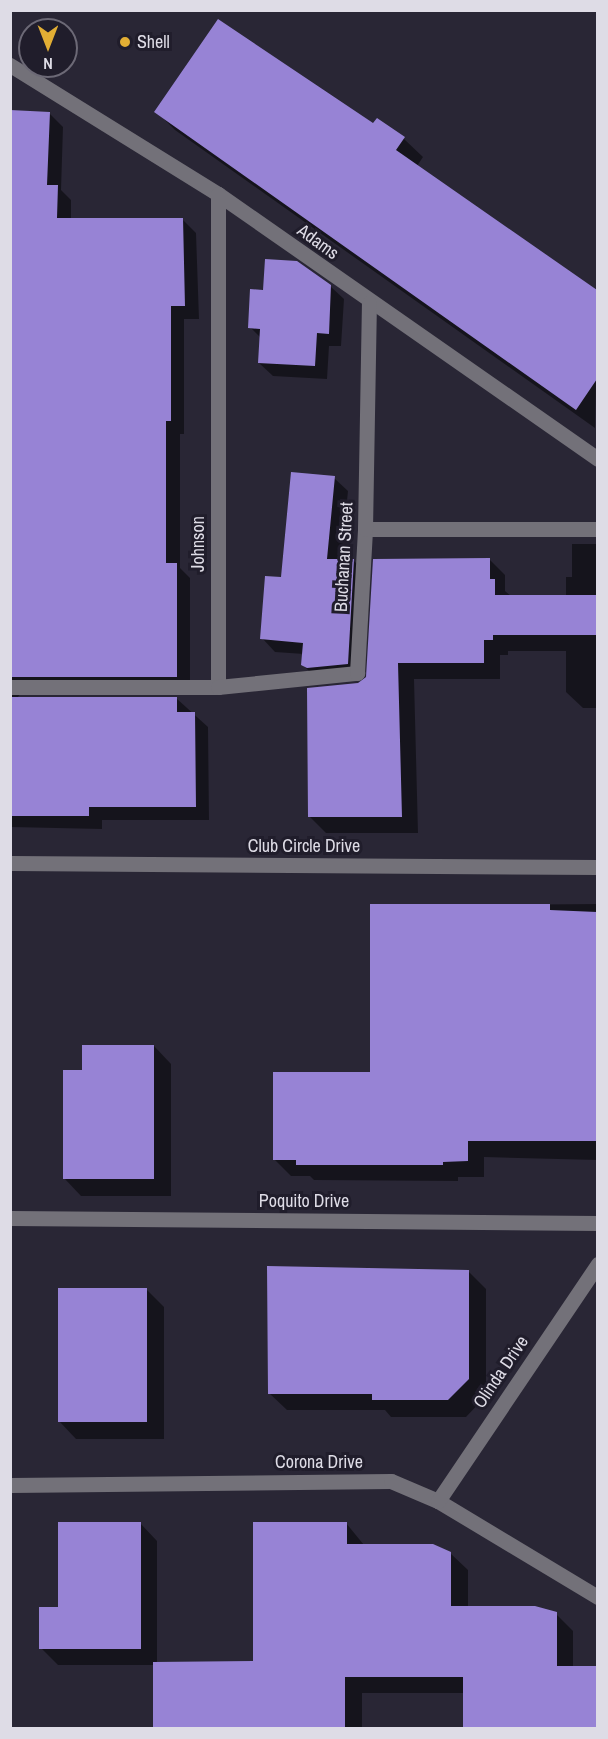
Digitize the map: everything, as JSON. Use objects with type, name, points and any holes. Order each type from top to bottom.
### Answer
[{"type":"street","name":"Adams","points":[[10,65],[218,194],[369,303],[597,459]]},
{"type":"street","name":"Johnson","points":[[218,194],[218,687]]},
{"type":"street","name":"Buchanan Street","points":[[218,687],[357,673],[365,529],[369,303]]},
{"type":"street","points":[[365,529],[597,529]]},
{"type":"street","points":[[10,687],[218,687]]},
{"type":"street","name":"Club Circle Drive","points":[[10,864],[597,867]]},
{"type":"street","name":"Poquito Drive","points":[[10,1218],[597,1223]]},
{"type":"street","name":"Olinda Drive","points":[[438,1502],[597,1264]]},
{"type":"street","name":"Corona Drive","points":[[10,1485],[391,1481],[438,1502],[597,1597]]},
{"type":"building","points":[[218,19],[373,123],[377,118],[405,137],[396,150],[597,290],[597,379],[576,410],[154,112]]},
{"type":"building","points":[[10,110],[50,112],[47,185],[58,185],[57,218],[183,218],[185,306],[171,306],[171,421],[166,421],[166,563],[177,563],[177,677],[10,677]]},
{"type":"building","points":[[265,259],[297,261],[331,285],[329,334],[317,333],[315,366],[258,363],[260,329],[248,328],[250,289],[263,290]]},
{"type":"building","points":[[291,472],[335,476],[327,559],[354,559],[348,664],[307,668],[301,665],[303,643],[260,639],[265,576],[281,577]]},
{"type":"building","points":[[490,558],[490,579],[495,579],[495,595],[597,595],[597,635],[493,635],[493,640],[484,640],[484,663],[398,663],[402,817],[308,817],[307,688],[358,683],[366,677],[373,559]]},
{"type":"building","points":[[10,697],[177,697],[177,712],[195,712],[196,807],[89,807],[89,816],[10,816]]},
{"type":"building","points":[[370,904],[550,904],[550,910],[597,912],[597,1141],[468,1141],[468,1161],[443,1162],[443,1165],[296,1165],[296,1160],[273,1160],[273,1072],[370,1072]]},
{"type":"building","points":[[82,1045],[154,1045],[154,1179],[63,1179],[63,1070],[82,1070]]},
{"type":"building","points":[[267,1266],[469,1270],[469,1379],[448,1400],[372,1400],[372,1394],[268,1394]]},
{"type":"building","points":[[58,1288],[147,1288],[147,1422],[58,1422]]},
{"type":"building","points":[[58,1522],[141,1522],[141,1649],[39,1649],[39,1607],[58,1607]]},
{"type":"building","points":[[253,1522],[347,1522],[347,1544],[433,1544],[451,1552],[451,1606],[535,1606],[557,1612],[557,1666],[597,1666],[597,1728],[463,1728],[463,1677],[345,1677],[345,1728],[153,1728],[153,1662],[253,1661]]},
{"type":"place","name":"Shell","points":[[125,42]]}]
